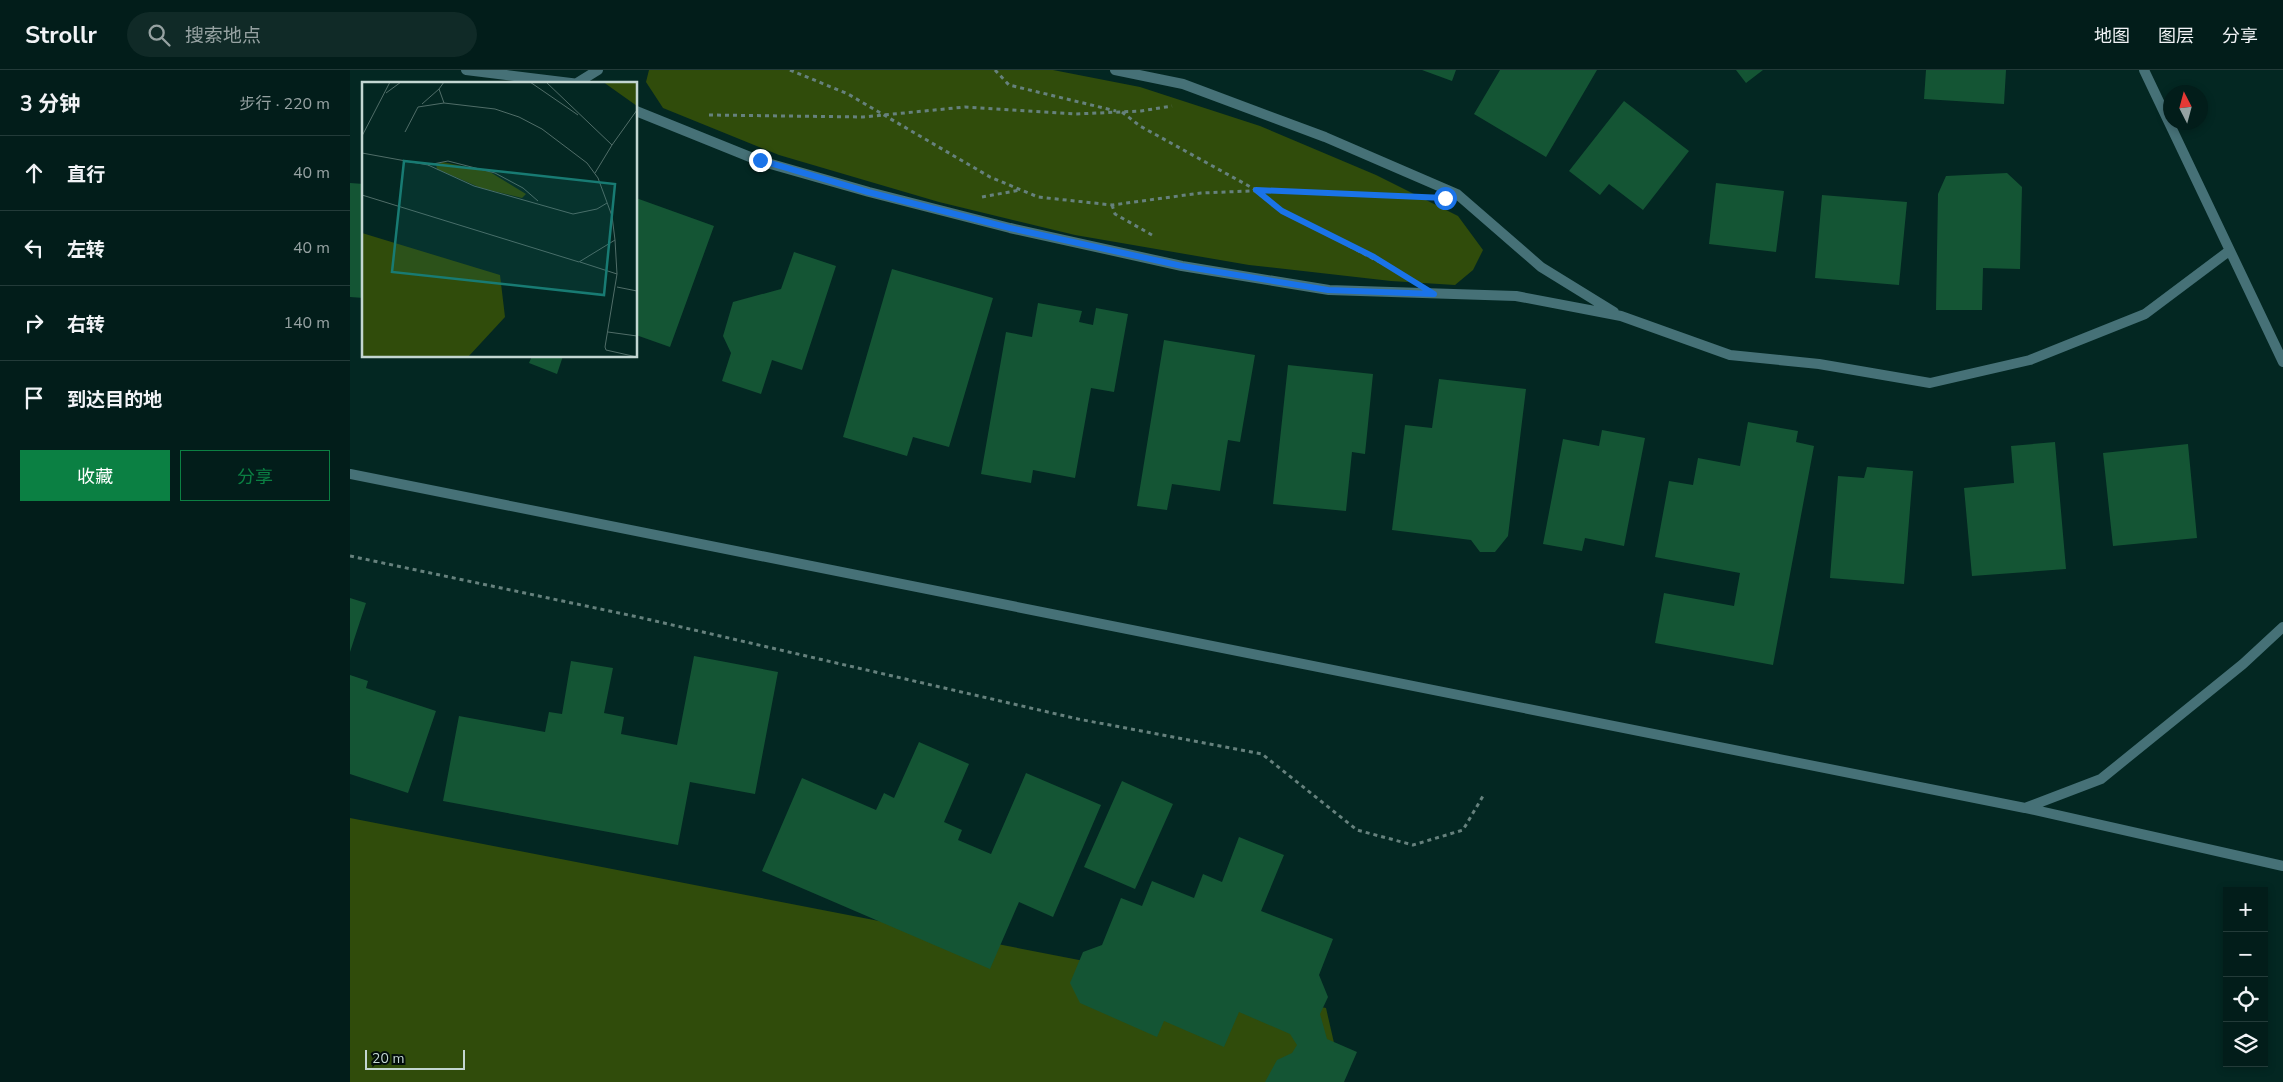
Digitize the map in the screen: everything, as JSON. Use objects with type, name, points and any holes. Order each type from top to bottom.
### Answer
[{"type":"lane","points":[[466,70],[569,82]]},
{"type":"lane","points":[[580,82],[598,70]]},
{"type":"lane","points":[[1115,70],[1183,84],[1325,137],[1456,194],[1541,267],[1621,316]]},
{"type":"lane","points":[[2144,70],[2283,362]]},
{"type":"lane","points":[[638,112],[656,121],[760,160],[868,192],[1010,228],[1182,266],[1328,290],[1516,296],[1621,316],[1730,355],[1819,364],[1930,383],[2030,360],[2145,314],[2230,251]]},
{"type":"lane","points":[[350,474],[2025,808],[2283,866]]},
{"type":"lane","points":[[2025,808],[2101,780],[2243,664],[2283,627]]},
{"type":"path","points":[[790,70],[848,94],[990,177],[1038,197],[1112,205],[1201,193],[1256,190],[1407,196]]},
{"type":"path","points":[[995,70],[1009,85],[1121,112],[1140,126],[1256,190],[1282,211],[1396,271]]},
{"type":"path","points":[[701,114],[767,117],[884,116],[966,107],[1076,114],[1121,112],[1178,105]]},
{"type":"path","points":[[350,556],[638,617],[1078,719],[1262,754],[1357,830],[1414,845],[1462,830],[1483,796]]},
{"type":"green space","points":[[649,70],[1053,70],[1140,87],[1260,126],[1376,175],[1458,216],[1483,250],[1473,270],[1455,285],[1391,281],[1249,265],[1075,235],[939,202],[779,155],[663,108],[646,82]]},
{"type":"green space","points":[[350,818],[1326,1008],[1343,1082],[350,1082]]},
{"type":"building","points":[[1422,70],[1456,70],[1452,81]]},
{"type":"building","points":[[1500,70],[1597,70],[1546,157],[1474,114]]},
{"type":"building","points":[[1736,70],[1763,70],[1746,83]]},
{"type":"building","points":[[1926,70],[2006,70],[2004,104],[1924,99]]},
{"type":"building","points":[[1624,101],[1689,151],[1643,210],[1609,184],[1600,195],[1569,171]]},
{"type":"building","points":[[2007,173],[2022,187],[2020,269],[1983,268],[1982,310],[1936,310],[1938,194],[1946,176]]},
{"type":"building","points":[[350,183],[362,184],[362,298],[350,297]]},
{"type":"building","points":[[1716,183],[1784,191],[1776,252],[1709,244]]},
{"type":"building","points":[[1822,195],[1907,202],[1899,285],[1815,278]]},
{"type":"building","points":[[638,199],[714,226],[670,347],[638,336]]},
{"type":"building","points":[[794,252],[836,266],[802,370],[772,360],[761,394],[722,381],[731,353],[723,336],[733,302],[781,289]]},
{"type":"building","points":[[892,269],[993,298],[949,447],[913,437],[907,456],[843,437]]},
{"type":"building","points":[[1038,303],[1082,311],[1079,322],[1093,325],[1096,308],[1128,314],[1114,392],[1091,388],[1075,478],[1033,470],[1031,483],[981,474],[1006,332],[1032,337]]},
{"type":"building","points":[[1164,340],[1255,355],[1240,442],[1228,440],[1220,491],[1172,484],[1167,510],[1137,506]]},
{"type":"building","points":[[531,358],[562,358],[557,374],[529,363]]},
{"type":"building","points":[[1288,365],[1373,374],[1365,454],[1352,452],[1346,511],[1273,504]]},
{"type":"building","points":[[1439,379],[1526,389],[1508,536],[1495,552],[1480,552],[1471,540],[1392,530],[1405,425],[1432,428]]},
{"type":"building","points":[[1748,422],[1798,431],[1796,442],[1814,446],[1773,665],[1655,643],[1664,593],[1734,606],[1740,573],[1655,557],[1669,481],[1693,485],[1698,458],[1740,466]]},
{"type":"building","points":[[1602,430],[1645,438],[1624,546],[1585,538],[1582,551],[1543,544],[1563,439],[1599,446]]},
{"type":"building","points":[[2055,442],[2066,569],[1972,576],[1964,488],[2014,483],[2011,446]]},
{"type":"building","points":[[2188,444],[2197,538],[2113,546],[2103,453]]},
{"type":"building","points":[[1867,467],[1913,471],[1904,584],[1830,578],[1838,476],[1864,478]]},
{"type":"building","points":[[350,598],[366,603],[350,652]]},
{"type":"building","points":[[694,656],[778,672],[755,794],[690,782],[678,845],[443,801],[459,716],[545,732],[549,712],[562,714],[571,661],[613,668],[604,713],[624,717],[621,734],[677,745]]},
{"type":"building","points":[[350,675],[368,681],[366,688],[436,711],[408,793],[350,774]]},
{"type":"building","points":[[919,742],[969,764],[944,822],[962,830],[958,840],[991,854],[1026,773],[1101,805],[1053,917],[1019,902],[990,969],[762,871],[802,778],[876,810],[884,793],[894,798]]},
{"type":"building","points":[[1122,781],[1173,804],[1135,889],[1084,867]]},
{"type":"building","points":[[1239,837],[1284,855],[1261,911],[1333,939],[1319,975],[1328,997],[1320,1014],[1327,1039],[1357,1052],[1344,1082],[1265,1082],[1277,1060],[1292,1053],[1297,1045],[1290,1034],[1239,1012],[1224,1047],[1164,1021],[1157,1037],[1080,1003],[1070,983],[1083,952],[1102,945],[1121,898],[1142,906],[1152,881],[1194,898],[1203,874],[1222,882]]},
{"type":"route","points":[[760,160],[868,192],[1010,228],[1182,266],[1328,290],[1434,294],[1374,257],[1282,211],[1256,190],[1445,198]]}]
